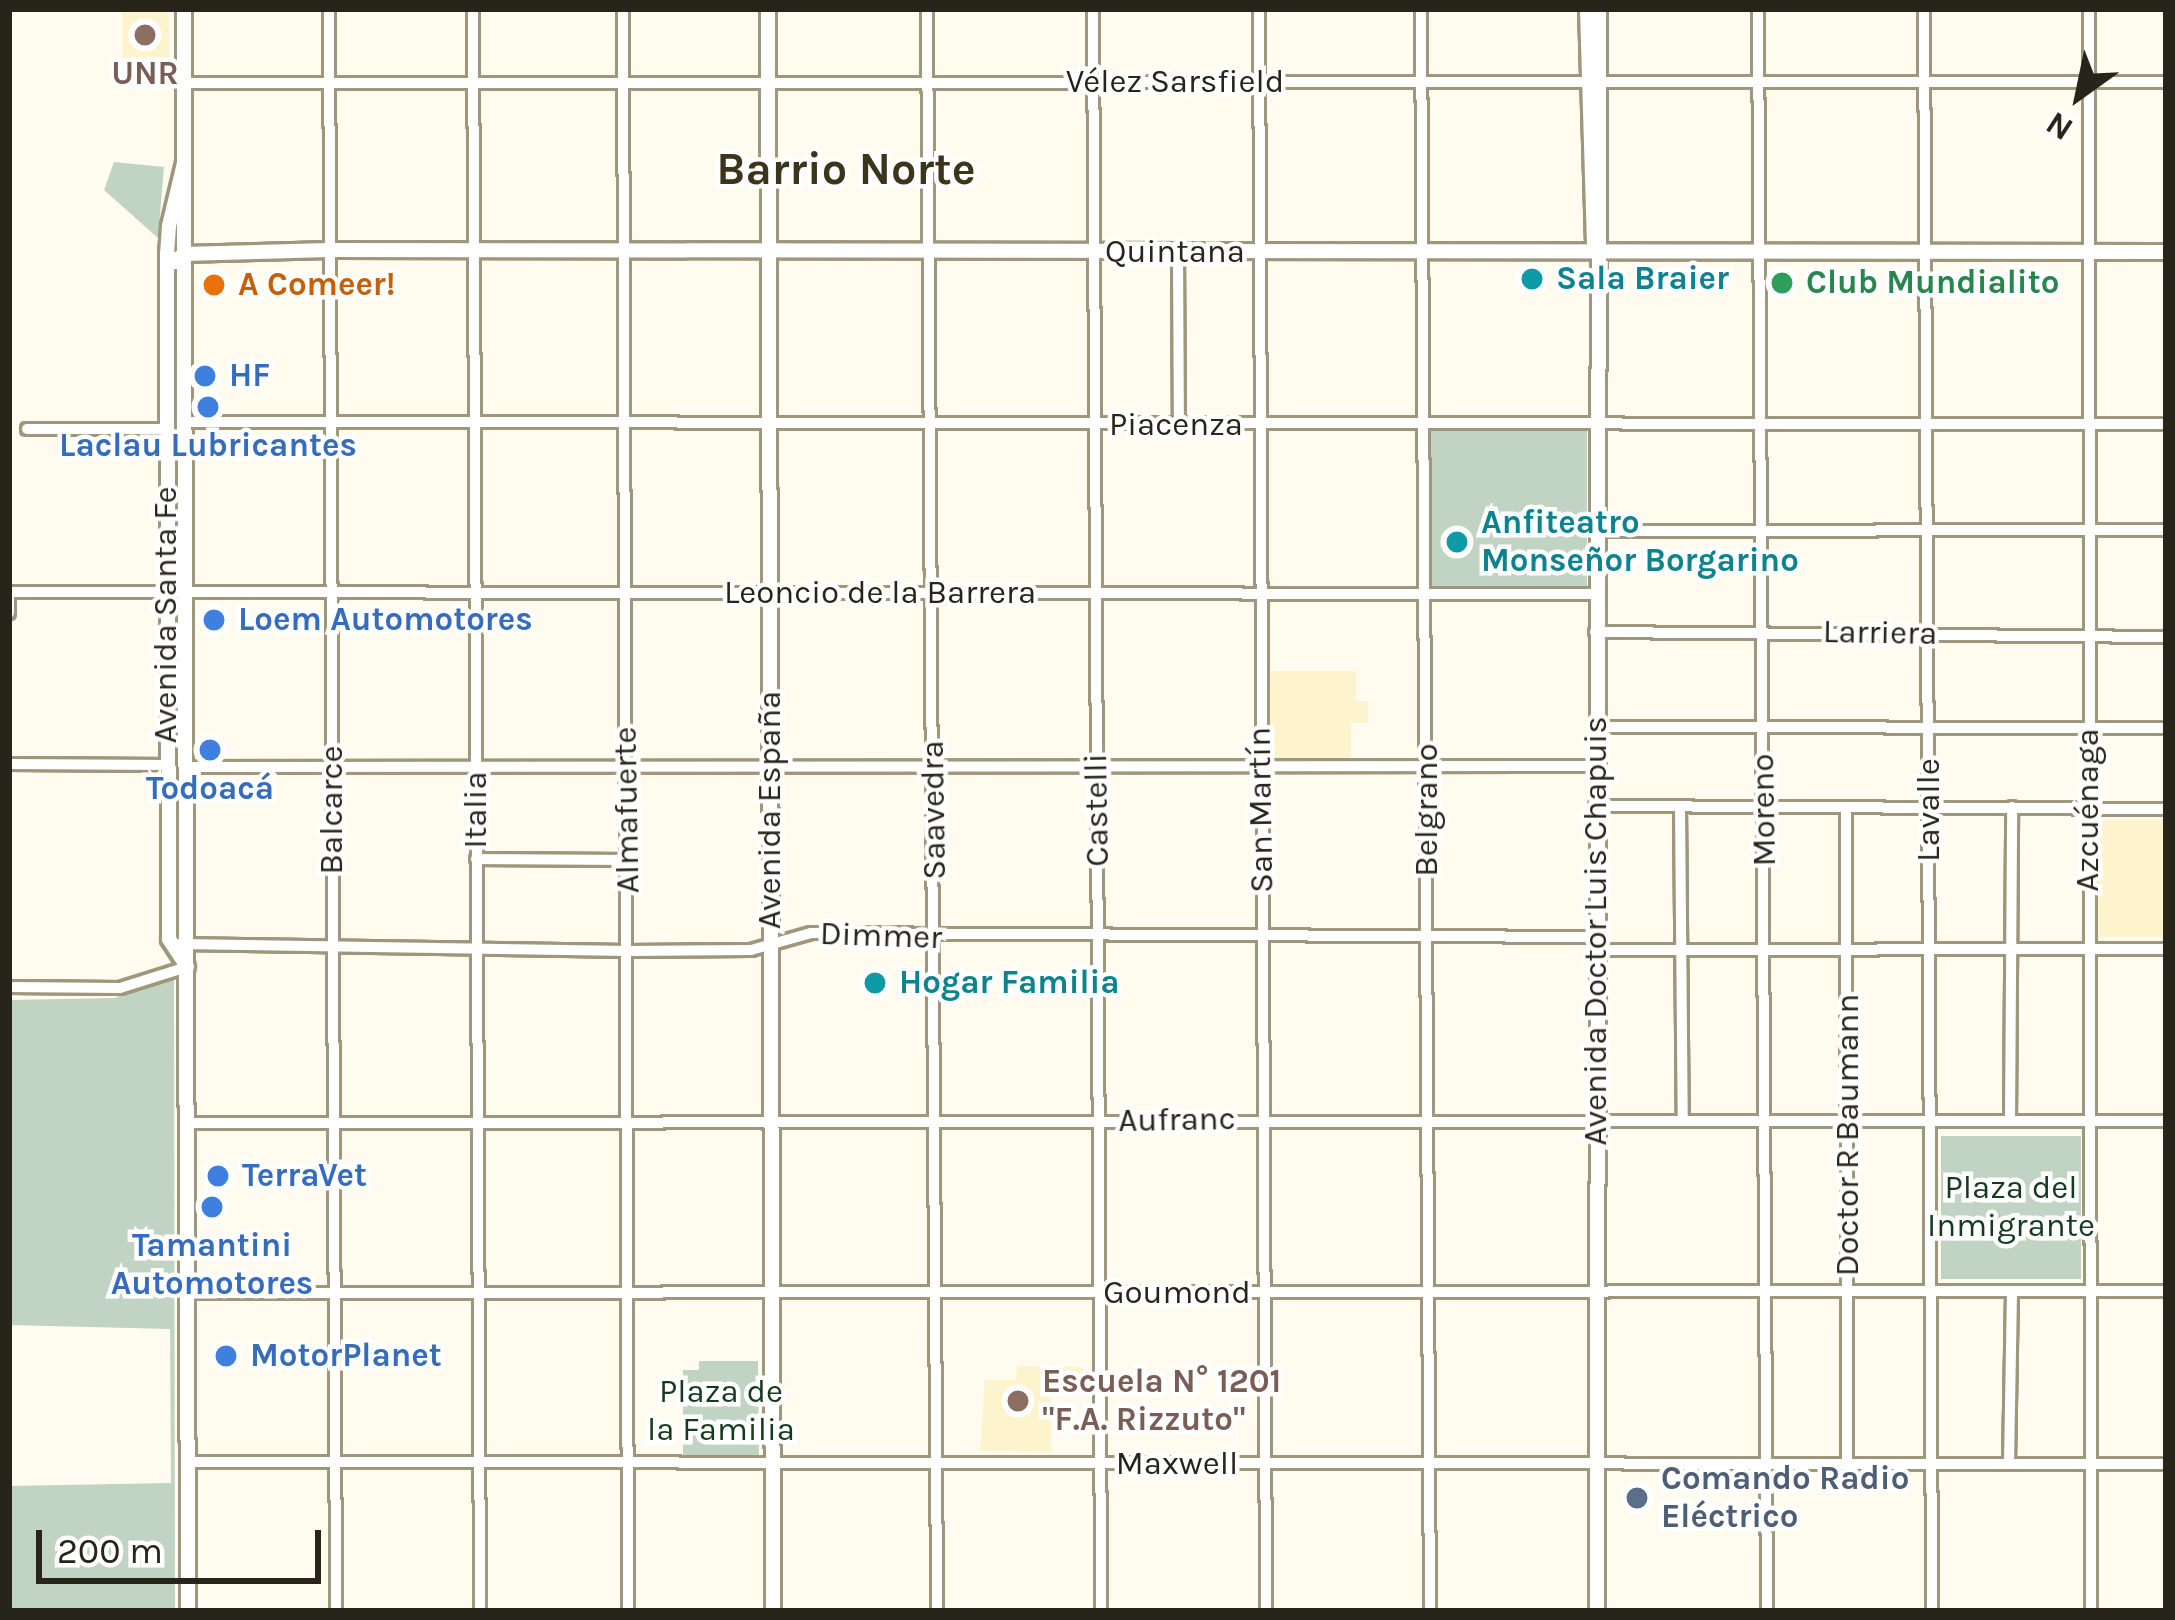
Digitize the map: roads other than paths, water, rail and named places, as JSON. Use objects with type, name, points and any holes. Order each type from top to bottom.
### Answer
[{"type":"main road","name":"Avenida Santa Fe","points":[[171,947],[166,429],[184,164],[184,9]]},
{"type":"main road","name":"Avenida España","points":[[768,9],[772,1611]]},
{"type":"main road","points":[[1587,9],[1593,83]]},
{"type":"main road","points":[[1593,83],[1599,9]]},
{"type":"main road","name":"Avenida Doctor Luis Chapuis","points":[[1593,83],[1598,1611]]},
{"type":"main road","name":"Quintana","points":[[177,254],[329,250],[2166,252]]},
{"type":"main road","name":"Avenida Santa Fe","points":[[177,254],[186,422],[188,1611]]},
{"type":"main road","points":[[171,947],[187,967]]},
{"type":"street","name":"Balcarce","points":[[328,9],[336,1611]]},
{"type":"street","name":"Italia","points":[[473,9],[480,1611]]},
{"type":"street","name":"Almafuerte","points":[[623,9],[628,1611]]},
{"type":"street","name":"Saavedra","points":[[927,9],[937,939],[937,1611]]},
{"type":"street","name":"Castelli","points":[[1093,9],[1101,1611]]},
{"type":"street","name":"San Martín","points":[[1258,9],[1266,1611]]},
{"type":"street","name":"Belgrano","points":[[1421,9],[1430,1611]]},
{"type":"street","name":"Moreno","points":[[1758,9],[1767,1611]]},
{"type":"street","name":"Lavalle","points":[[1924,9],[1932,1611]]},
{"type":"street","name":"Azcuénaga","points":[[2089,9],[2091,1611]]},
{"type":"street","name":"Vélez Sarsfield","points":[[184,83],[2166,82]]},
{"type":"street","points":[[1178,251],[1179,425]]},
{"type":"street","name":"Piacenza","points":[[186,422],[1426,427],[1927,421],[2166,424]]},
{"type":"street","points":[[27,429],[166,429]]},
{"type":"street","points":[[1594,531],[2166,530]]},
{"type":"street","points":[[9,592],[9,613]]},
{"type":"street","name":"Leoncio de la Barrera","points":[[9,592],[1595,594]]},
{"type":"street","name":"Larriera","points":[[1595,632],[2166,637]]},
{"type":"street","points":[[1595,727],[2166,728]]},
{"type":"street","points":[[9,764],[167,764]]},
{"type":"street","points":[[186,767],[1595,766]]},
{"type":"street","points":[[1595,806],[2166,809]]},
{"type":"street","points":[[1680,806],[1683,1120]]},
{"type":"street","name":"Doctor R Baumann","points":[[1846,807],[1846,1464]]},
{"type":"street","points":[[2010,1121],[2012,807]]},
{"type":"street","points":[[476,859],[627,860]]},
{"type":"street","name":"Dimmer","points":[[171,947],[628,951],[769,943],[811,933],[937,939],[1427,935],[1682,949],[2166,949]]},
{"type":"street","points":[[9,987],[120,988],[187,967]]},
{"type":"street","name":"Aufranc","points":[[187,1123],[1263,1118],[2166,1121]]},
{"type":"street","points":[[2009,1464],[2012,1291]]},
{"type":"street","name":"Goumond","points":[[188,1293],[2166,1291]]},
{"type":"street","name":"Maxwell","points":[[188,1462],[2166,1464]]},
{"type":"place","name":"UNR","points":[[145,35]]},
{"type":"place","name":"Sala Braier","points":[[1532,279]]},
{"type":"place","name":"Club Mundialito","points":[[1782,283]]},
{"type":"place","name":"A Comeer!","points":[[214,285]]},
{"type":"place","name":"HF","points":[[205,376]]},
{"type":"place","name":"Laclau Lubricantes","points":[[208,407]]},
{"type":"place","name":"Anfiteatro Monseñor Borgarino","points":[[1457,542]]},
{"type":"place","name":"Loem Automotores","points":[[214,620]]},
{"type":"place","name":"Todoacá","points":[[210,750]]},
{"type":"place","name":"Hogar Familia","points":[[875,983]]},
{"type":"place","name":"TerraVet","points":[[218,1176]]},
{"type":"place","name":"Tamantini Automotores","points":[[212,1207]]},
{"type":"place","name":"MotorPlanet","points":[[226,1356]]},
{"type":"place","name":"Escuela N° 1201 \"F.A. Rizzuto\"","points":[[1018,1401]]},
{"type":"place","name":"Comando Radio Eléctrico","points":[[1637,1498]]},
{"type":"district","name":"Barrio Norte","points":[[846,170]]},
{"type":"park label","name":"Plaza del Inmigrante","points":[[2011,1207]]},
{"type":"park label","name":"Plaza de la Familia","points":[[721,1411]]}]
